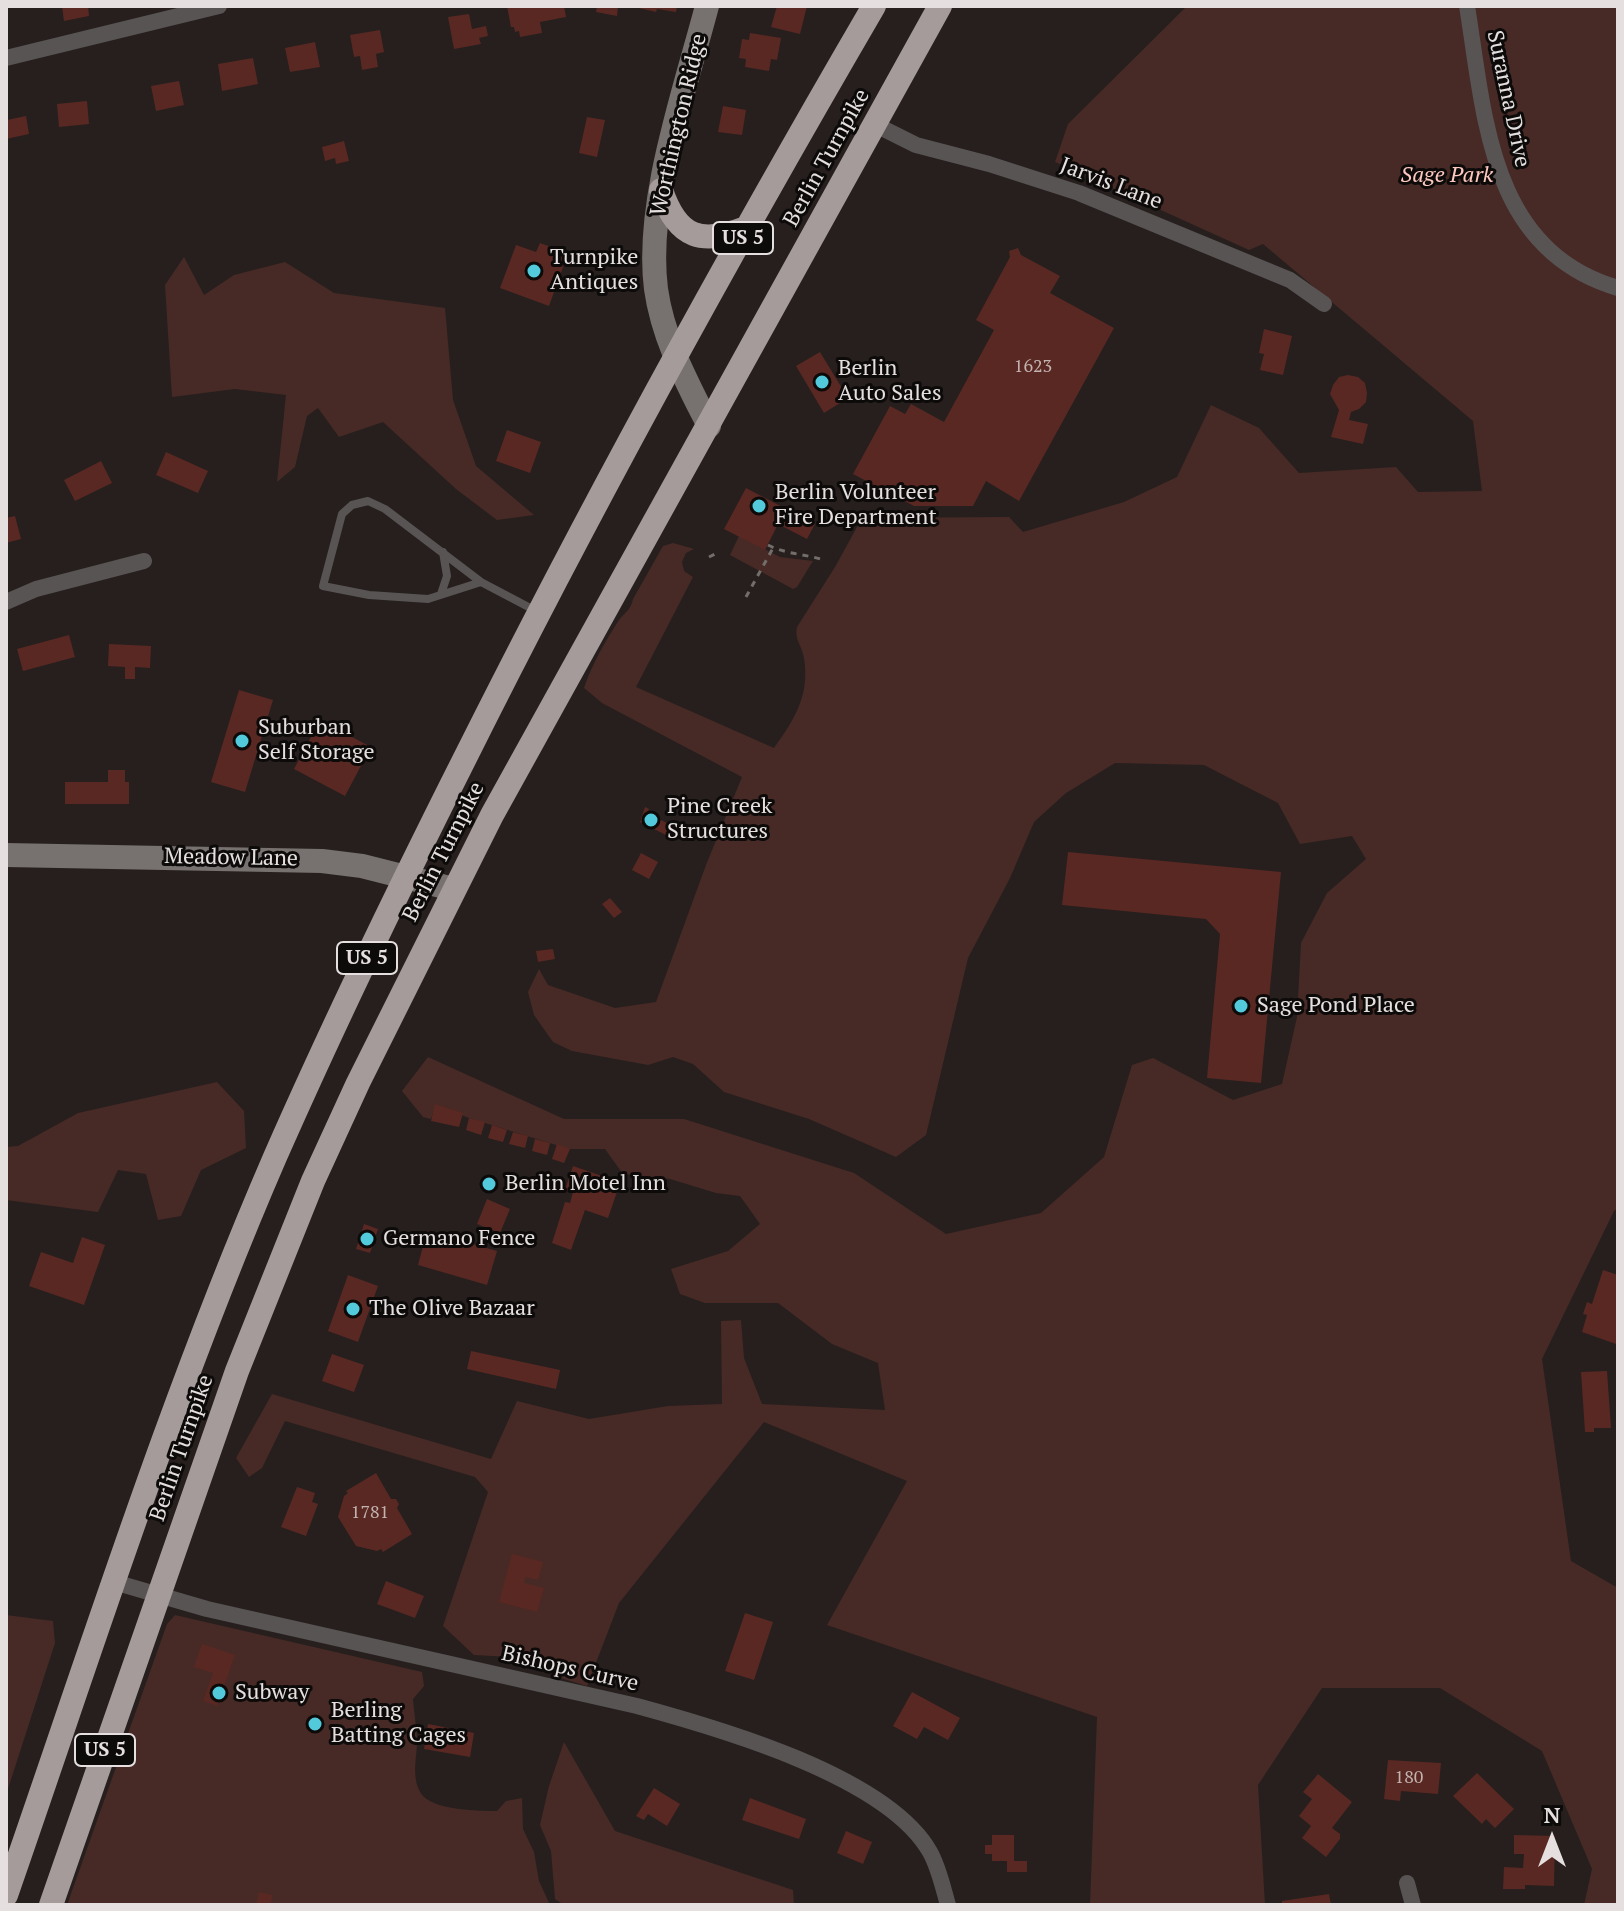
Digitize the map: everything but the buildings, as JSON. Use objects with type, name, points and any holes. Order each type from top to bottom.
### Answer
[{"type":"highway","name":"Berlin Turnpike","points":[[6,1895],[195,1353],[317,1063],[406,876],[539,613],[675,359],[874,6]]},
{"type":"highway","name":"Berlin Turnpike","points":[[51,1905],[237,1371],[313,1181],[388,1020],[453,889],[555,698],[940,6]]},
{"type":"highway","points":[[661,190],[668,213],[679,227],[693,235],[711,238],[749,227]]},
{"type":"street","points":[[6,58],[219,6]]},
{"type":"street","name":"Worthington Ridge","points":[[707,6],[661,190],[655,231],[657,290],[675,359],[709,426]]},
{"type":"street","name":"Suranna Drive","points":[[1467,6],[1485,113],[1507,195],[1519,217],[1541,243],[1571,267],[1618,288]]},
{"type":"street","name":"Jarvis Lane","points":[[874,124],[916,145],[1079,193],[1290,280],[1324,304]]},
{"type":"street","points":[[6,602],[36,589],[144,561]]},
{"type":"street","name":"Meadow Lane","points":[[6,855],[309,860],[362,866],[453,889]]},
{"type":"street","name":"Bishops Curve","points":[[114,1582],[207,1609],[637,1706],[757,1742],[855,1787],[914,1830],[931,1853],[948,1905]]},
{"type":"street","points":[[1407,1883],[1413,1905]]},
{"type":"lane","points":[[481,582],[428,599],[369,595],[323,586],[342,514],[352,505],[368,501],[385,509],[481,582],[539,613]]},
{"type":"lane","points":[[441,594],[447,576],[443,552]]},
{"type":"path","points":[[768,545],[781,552],[800,553],[824,560]]},
{"type":"path","points":[[746,597],[773,548]]},
{"type":"path","points":[[709,557],[715,554]]},
{"type":"green space","name":"Sage Park","points":[[1187,6],[1618,6],[1618,1208],[1542,1359],[1571,1561],[1618,1588],[1618,1905],[1584,1905],[1592,1869],[1542,1751],[1440,1688],[1322,1688],[1258,1785],[1265,1905],[1090,1905],[1097,1717],[827,1625],[907,1481],[764,1422],[619,1603],[587,1686],[554,1676],[529,1658],[474,1655],[443,1626],[488,1492],[475,1477],[285,1421],[262,1468],[249,1477],[236,1458],[272,1394],[491,1459],[517,1401],[589,1419],[668,1406],[722,1404],[721,1321],[741,1320],[744,1358],[762,1404],[885,1410],[878,1363],[832,1344],[778,1303],[705,1303],[680,1294],[671,1269],[728,1251],[760,1224],[740,1196],[716,1193],[670,1179],[623,1174],[605,1149],[569,1149],[436,1105],[431,1119],[423,1117],[402,1091],[428,1057],[564,1119],[684,1119],[854,1173],[946,1234],[1041,1213],[1104,1157],[1132,1065],[1153,1058],[1233,1100],[1282,1084],[1297,1017],[1301,943],[1327,893],[1366,859],[1352,836],[1300,844],[1278,803],[1204,765],[1115,763],[1066,793],[1034,822],[1010,878],[968,958],[926,1135],[896,1157],[809,1119],[724,1092],[693,1064],[673,1057],[648,1065],[572,1051],[553,1042],[534,1015],[528,992],[539,969],[548,985],[615,1008],[656,1002],[742,777],[602,703],[584,688],[604,644],[629,608],[663,546],[673,543],[694,549],[686,553],[682,562],[684,571],[693,577],[636,687],[774,748],[803,695],[805,671],[797,627],[862,518],[1009,517],[1023,532],[1124,502],[1177,477],[1211,405],[1259,428],[1299,473],[1396,467],[1418,492],[1482,491],[1473,421],[1263,244],[1249,250],[1055,162],[1068,124]]},
{"type":"green space","points":[[184,257],[204,295],[234,275],[285,262],[334,293],[445,308],[453,400],[476,466],[534,515],[497,520],[456,489],[383,422],[339,437],[318,408],[307,416],[295,467],[277,482],[286,395],[235,389],[172,397],[165,285]]},
{"type":"green space","points":[[739,536],[780,557],[813,561],[793,589],[730,555]]},
{"type":"green space","points":[[217,1082],[244,1111],[246,1148],[201,1170],[181,1216],[158,1220],[146,1174],[118,1170],[98,1212],[6,1200],[6,1147],[18,1146],[78,1113]]},
{"type":"green space","points":[[6,1615],[53,1621],[55,1643],[6,1795]]},
{"type":"green space","points":[[175,1615],[422,1672],[424,1686],[413,1699],[417,1737],[415,1776],[419,1791],[439,1805],[469,1810],[497,1811],[506,1801],[522,1798],[523,1829],[534,1852],[539,1881],[550,1905],[67,1905],[167,1624]]},
{"type":"green space","points":[[564,1742],[615,1831],[793,1890],[794,1905],[564,1905],[555,1899],[551,1851],[540,1825]]},
{"type":"place","name":"Turnpike Antiques","points":[[534,271]]},
{"type":"place","name":"Berlin Auto Sales","points":[[822,382]]},
{"type":"place","name":"Berlin Volunteer Fire Department","points":[[759,506]]},
{"type":"place","name":"Suburban Self Storage","points":[[242,741]]},
{"type":"place","name":"Pine Creek Structures","points":[[651,820]]},
{"type":"place","name":"Sage Pond Place","points":[[1241,1006]]},
{"type":"place","name":"Berlin Motel Inn","points":[[489,1184]]},
{"type":"place","name":"Germano Fence","points":[[367,1239]]},
{"type":"place","name":"The Olive Bazaar","points":[[353,1309]]},
{"type":"place","name":"Subway","points":[[219,1693]]},
{"type":"place","name":"Berling Batting Cages","points":[[315,1724]]}]
